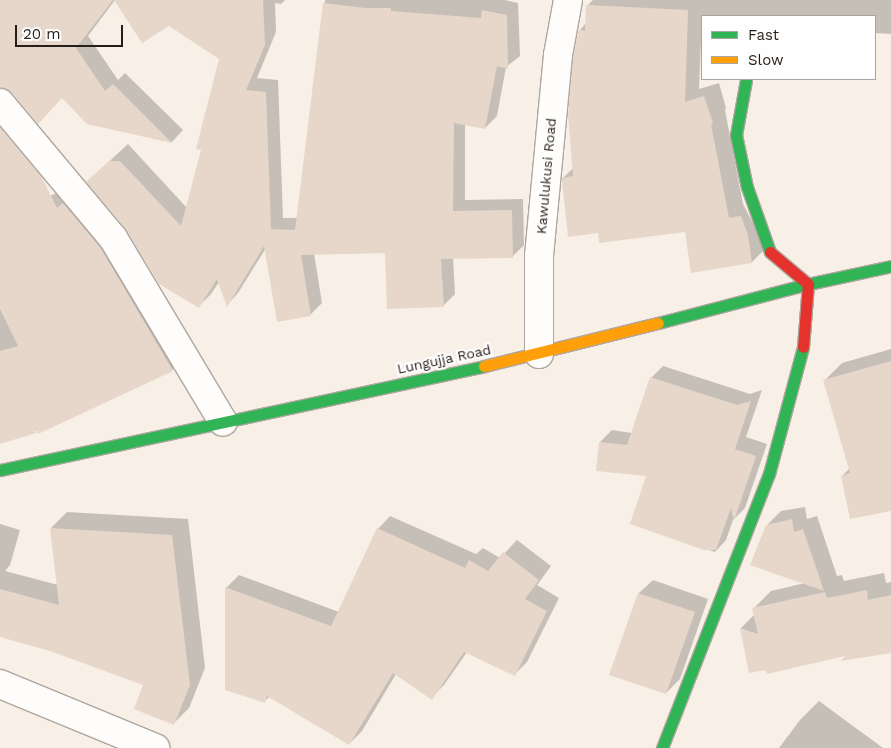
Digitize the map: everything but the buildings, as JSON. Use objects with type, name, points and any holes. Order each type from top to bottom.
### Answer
[{"type":"street","name":"Kawulukusi Road","points":[[539,354],[539,256],[558,55],[568,0]]},
{"type":"street","points":[[662,748],[769,474],[805,339],[808,284],[771,254],[747,187],[736,135],[746,80]]},
{"type":"street","points":[[0,103],[113,238],[223,422]]},
{"type":"street","name":"Lungujja Road","points":[[0,470],[539,354],[808,284],[891,266]]},
{"type":"street","points":[[0,684],[155,748]]},
{"type":"traffic: fast","points":[[746,80],[736,135],[747,187],[770,252]]},
{"type":"traffic: fast","points":[[658,323],[808,284],[891,266]]},
{"type":"traffic: fast","points":[[662,748],[769,474],[803,347]]},
{"type":"traffic: fast","points":[[0,470],[484,366]]},
{"type":"traffic: slow","points":[[484,366],[658,323]]},
{"type":"traffic: jam","points":[[770,252],[808,284],[803,347]]}]
